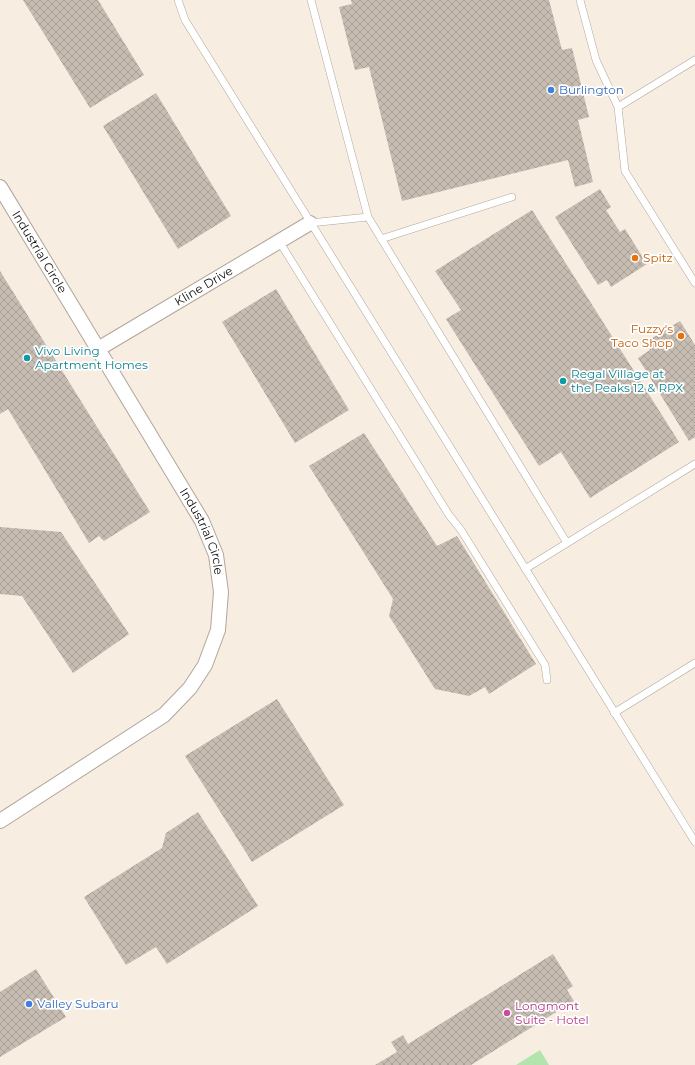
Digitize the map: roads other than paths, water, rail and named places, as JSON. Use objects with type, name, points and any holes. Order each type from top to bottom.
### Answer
[{"type":"street","name":"Industrial Circle","points":[[0,187],[202,521],[216,555],[221,592],[218,630],[201,671],[190,688],[164,715],[0,821]]},
{"type":"street","name":"Kline Drive","points":[[98,349],[310,223]]},
{"type":"lane","points":[[178,0],[185,20],[695,842]]},
{"type":"lane","points":[[311,0],[368,217],[568,543]]},
{"type":"lane","points":[[580,0],[596,60],[618,107],[626,172],[695,283]]},
{"type":"lane","points":[[618,107],[695,60]]},
{"type":"lane","points":[[381,239],[512,197]]},
{"type":"lane","points":[[310,223],[368,217]]},
{"type":"lane","points":[[279,242],[449,515],[461,530],[545,664],[547,680]]},
{"type":"lane","points":[[525,569],[695,464]]},
{"type":"lane","points":[[614,713],[695,664]]},
{"type":"place","name":"Burlington","points":[[551,90]]},
{"type":"place","name":"Spitz","points":[[635,258]]},
{"type":"place","name":"Fuzzy's Taco Shop","points":[[681,336]]},
{"type":"place","name":"Vivo Living Apartment Homes","points":[[27,358]]},
{"type":"place","name":"Regal Village at the Peaks 12 & RPX","points":[[563,381]]},
{"type":"place","name":"Valley Subaru","points":[[29,1004]]},
{"type":"place","name":"Longmont Suite - Hotel","points":[[507,1013]]}]
